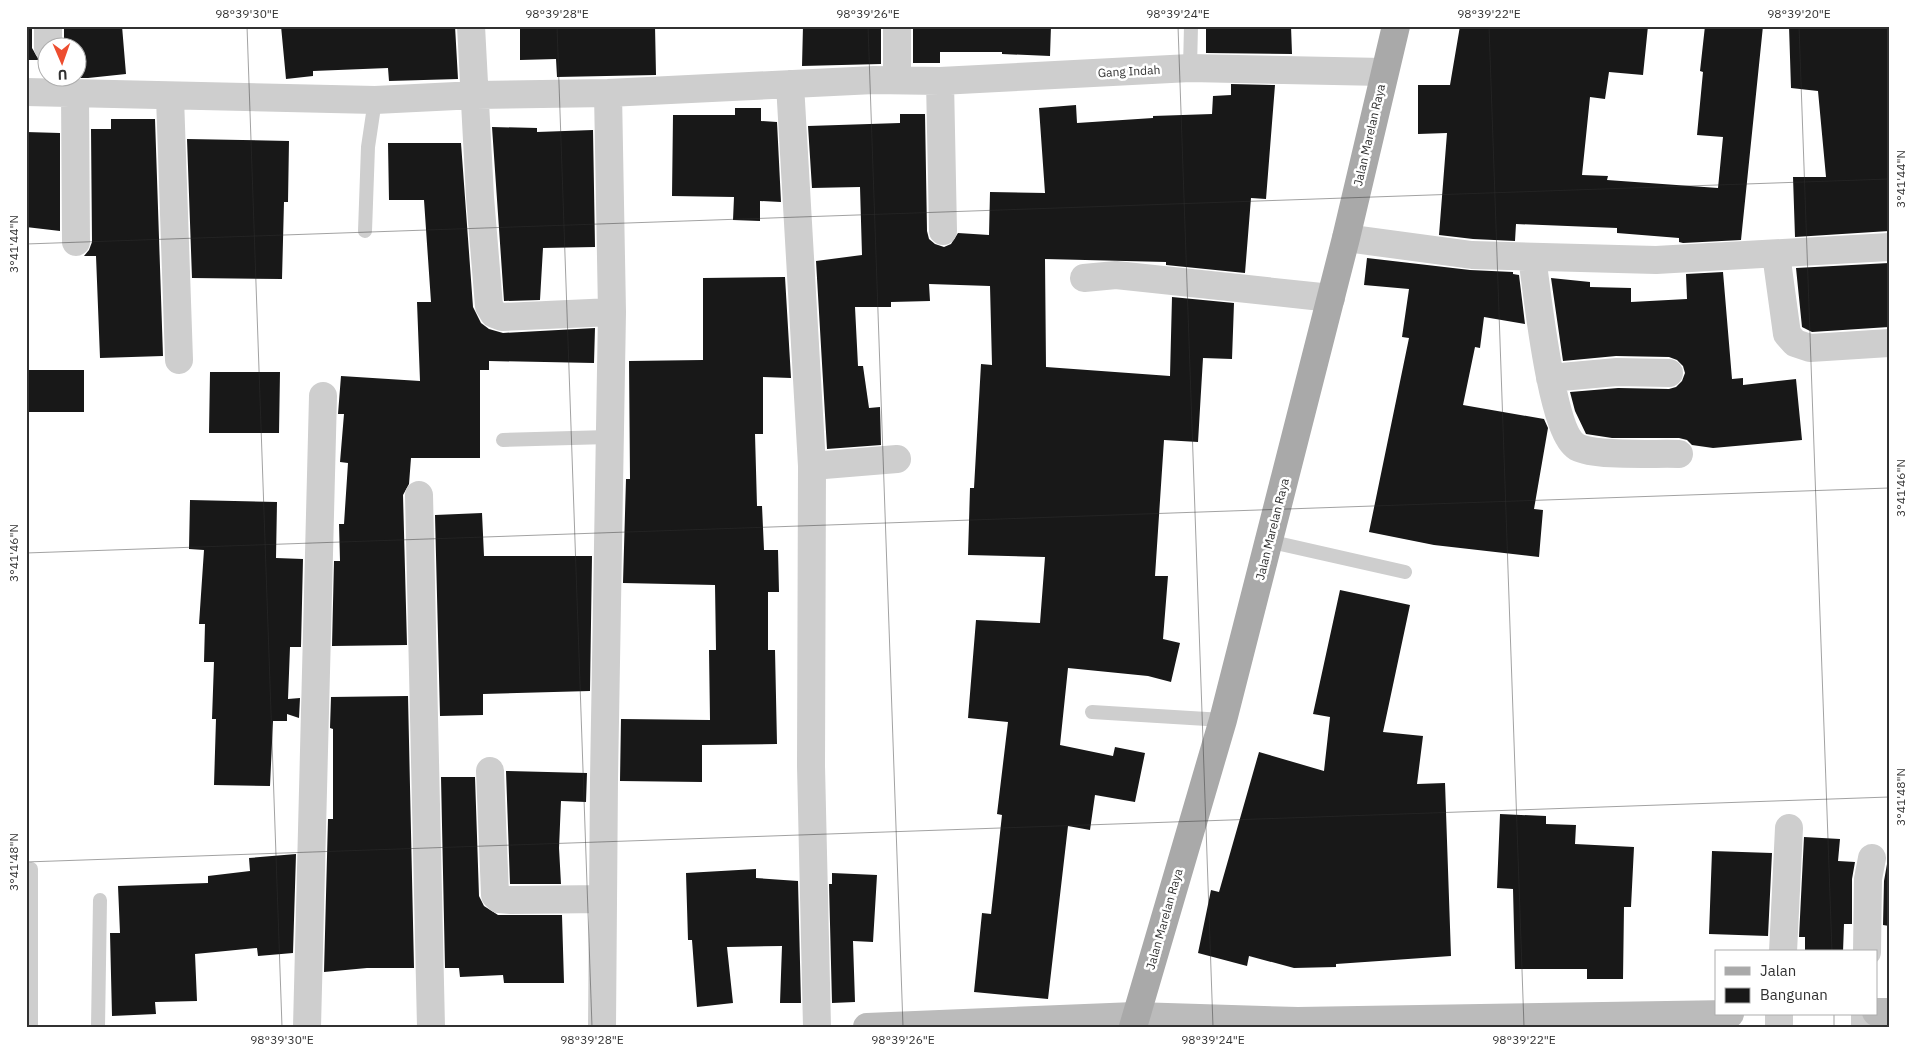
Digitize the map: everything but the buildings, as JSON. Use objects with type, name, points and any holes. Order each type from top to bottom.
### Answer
[{"type":"main road","name":"Jalan Marelan Raya","points":[[1134,1021],[1223,720],[1346,238],[1396,26]]},
{"type":"street","points":[[471,26],[480,197],[489,306],[494,314],[502,317],[612,312]]},
{"type":"street","points":[[886,80],[897,26]]},
{"type":"street","name":"Gang Indah","points":[[50,89],[170,97],[375,100],[476,95],[608,93],[886,80],[940,81],[1190,68],[1384,72]]},
{"type":"street","points":[[940,81],[943,231]]},
{"type":"street","points":[[790,84],[812,466],[811,766],[818,1027]]},
{"type":"street","points":[[50,89],[76,242]]},
{"type":"street","points":[[602,1027],[612,312],[608,93]]},
{"type":"street","points":[[170,97],[179,360]]},
{"type":"street","points":[[1346,238],[1472,255],[1656,260],[1889,247]]},
{"type":"street","points":[[1776,254],[1787,334],[1794,343],[1810,348],[1889,342]]},
{"type":"street","points":[[1532,257],[1550,378],[1567,438],[1579,448],[1596,452],[1679,454]]},
{"type":"street","points":[[1084,278],[1116,274],[1331,298]]},
{"type":"street","points":[[1550,378],[1617,372],[1669,373]]},
{"type":"street","points":[[307,1027],[323,396]]},
{"type":"street","points":[[812,466],[897,458]]},
{"type":"street","points":[[419,495],[431,1027]]},
{"type":"street","points":[[490,771],[495,895],[499,899],[511,900],[603,899]]},
{"type":"street","points":[[1783,950],[1789,828]]},
{"type":"street","points":[[1867,950],[1868,879],[1872,858]]},
{"type":"street","points":[[868,1027],[1134,1021],[1297,1024],[1506,1022],[1715,1015]]},
{"type":"lane","points":[[1190,68],[1191,26]]},
{"type":"lane","points":[[366,231],[368,147],[375,100]]},
{"type":"lane","points":[[503,440],[609,437]]},
{"type":"lane","points":[[1268,541],[1405,572]]},
{"type":"lane","points":[[1092,712],[1223,720]]},
{"type":"lane","points":[[31,869],[31,1027]]},
{"type":"lane","points":[[98,1027],[100,900]]}]
